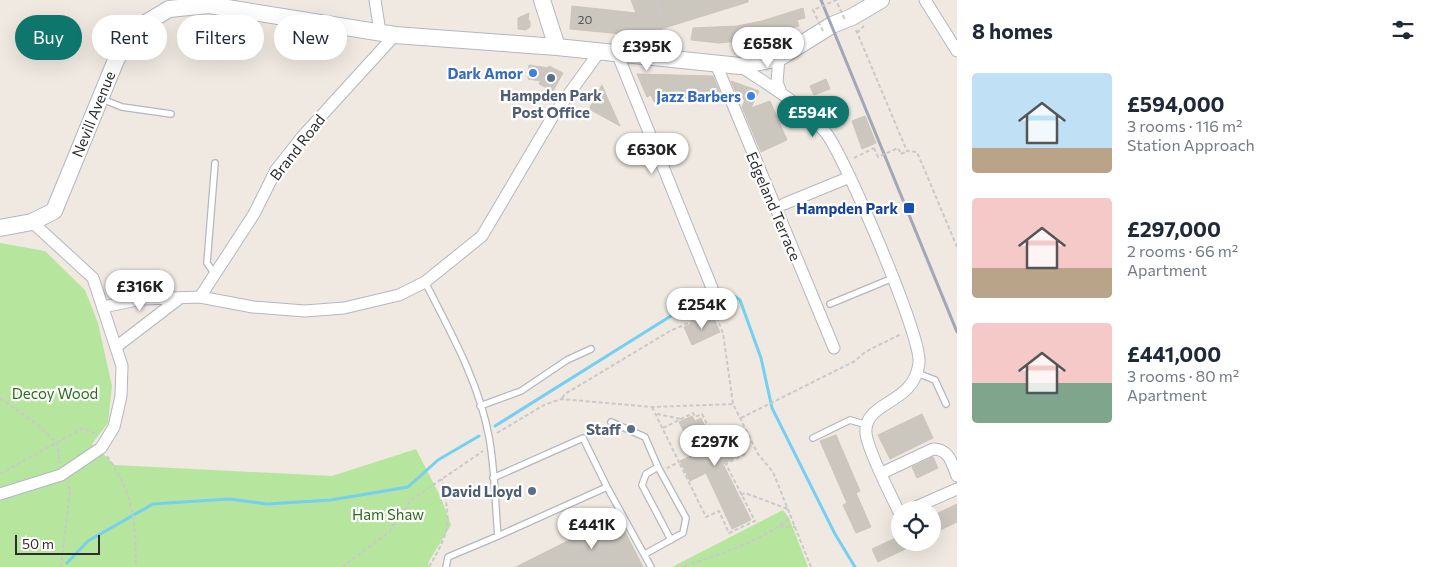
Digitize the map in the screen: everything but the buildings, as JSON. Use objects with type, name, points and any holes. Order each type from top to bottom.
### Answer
[{"type":"street","points":[[375,0],[388,33]]},
{"type":"street","points":[[166,4],[209,5],[388,33],[600,51],[740,66],[779,58],[881,0]]},
{"type":"street","points":[[925,0],[957,51]]},
{"type":"street","points":[[545,2],[557,47]]},
{"type":"street","name":"Nevill Avenue","points":[[32,222],[54,211],[116,60],[134,30],[166,4]]},
{"type":"street","name":"Brand Road","points":[[200,297],[254,214],[276,170],[388,33]]},
{"type":"street","points":[[103,307],[142,299],[200,297],[253,307],[305,311],[344,308],[399,295],[425,282],[482,236],[552,116],[600,51]]},
{"type":"street","points":[[617,53],[712,288]]},
{"type":"street","points":[[779,58],[778,82],[781,94]]},
{"type":"street","name":"Edgeland Terrace","points":[[716,64],[834,348]]},
{"type":"street","points":[[740,66],[796,104],[827,134],[850,177],[913,329],[920,361],[909,390],[876,411],[871,416],[867,425],[868,442],[894,501]]},
{"type":"street","points":[[784,204],[850,177]]},
{"type":"street","points":[[0,228],[32,222],[93,278],[122,366],[122,396],[114,427],[104,443],[61,475],[0,494]]},
{"type":"street","points":[[116,346],[180,298]]},
{"type":"street","points":[[882,473],[933,449],[942,449],[946,452],[957,476]]},
{"type":"street","points":[[930,501],[957,489]]},
{"type":"lane","points":[[100,99],[122,107],[171,114]]},
{"type":"lane","points":[[214,274],[207,263],[215,162]]},
{"type":"lane","points":[[830,304],[893,277]]},
{"type":"lane","points":[[425,282],[462,355],[480,406],[489,440],[498,536]]},
{"type":"lane","points":[[480,406],[521,391],[562,363],[590,349]]},
{"type":"lane","points":[[917,373],[935,380],[946,404]]},
{"type":"lane","points":[[813,438],[850,420],[867,425]]},
{"type":"lane","points":[[611,422],[645,437],[659,469],[686,518],[683,533],[645,554]]},
{"type":"lane","points":[[492,478],[583,438],[651,567]]},
{"type":"lane","points":[[659,469],[646,474],[642,485],[671,540]]},
{"type":"lane","points":[[446,567],[448,557],[607,486]]},
{"type":"path","points":[[656,0],[675,60]]},
{"type":"path","points":[[839,23],[814,10],[836,0],[839,23],[907,151]]},
{"type":"path","points":[[843,164],[874,148],[878,157],[898,148],[901,154],[907,151],[917,152],[957,247]]},
{"type":"path","points":[[712,304],[723,333],[733,404],[758,454],[773,472],[792,515],[811,567]]},
{"type":"path","points":[[561,399],[564,394],[670,331],[702,317],[713,308]]},
{"type":"path","points":[[741,418],[855,361],[865,352],[888,339],[913,329]]},
{"type":"path","points":[[342,567],[389,532],[411,500],[486,449],[489,440],[544,406],[561,399],[652,407],[733,404]]},
{"type":"path","points":[[652,407],[706,517],[719,511],[729,533],[755,521],[726,464],[745,454],[743,451],[747,449],[740,435],[736,437],[734,431],[715,440],[702,414],[695,417],[693,413],[663,428]]},
{"type":"path","points":[[656,414],[681,419]]},
{"type":"path","points":[[0,474],[82,428],[104,443],[121,477],[131,503],[136,524],[136,567]]},
{"type":"path","points":[[659,469],[679,462]]},
{"type":"path","points":[[429,567],[447,531],[449,519],[442,479]]},
{"type":"path","points":[[741,495],[745,493],[789,509]]},
{"type":"path","points":[[679,567],[710,558],[780,526],[792,515]]},
{"type":"path","points":[[780,526],[796,527]]},
{"type":"path","points":[[686,566],[691,567]]},
{"type":"green space","points":[[0,243],[45,251],[85,290],[98,323],[112,386],[108,423],[92,444],[115,465],[332,476],[416,449],[441,498],[451,525],[429,561],[428,567],[0,567]]},
{"type":"green space","points":[[783,510],[789,518],[808,567],[672,567]]},
{"type":"waterway","points":[[495,426],[674,314],[725,290],[740,300],[761,358],[772,408],[835,534],[855,567]]},
{"type":"waterway","points":[[67,563],[88,541],[153,504],[229,499],[267,504],[331,500],[408,487],[438,460],[479,436]]},
{"type":"railway","points":[[821,0],[957,332]]},
{"type":"place","name":"Dark Amor","points":[[533,73]]},
{"type":"place","name":"Hampden Park Post Office","points":[[551,78]]},
{"type":"place","name":"Jazz Barbers","points":[[751,96]]},
{"type":"place","name":"Hampden Park","points":[[909,208]]},
{"type":"place","name":"Staff","points":[[631,429]]},
{"type":"place","name":"David Lloyd","points":[[532,491]]},
{"type":"park label","name":"Decoy Wood","points":[[55,393]]},
{"type":"park label","name":"Ham Shaw","points":[[388,514]]}]
